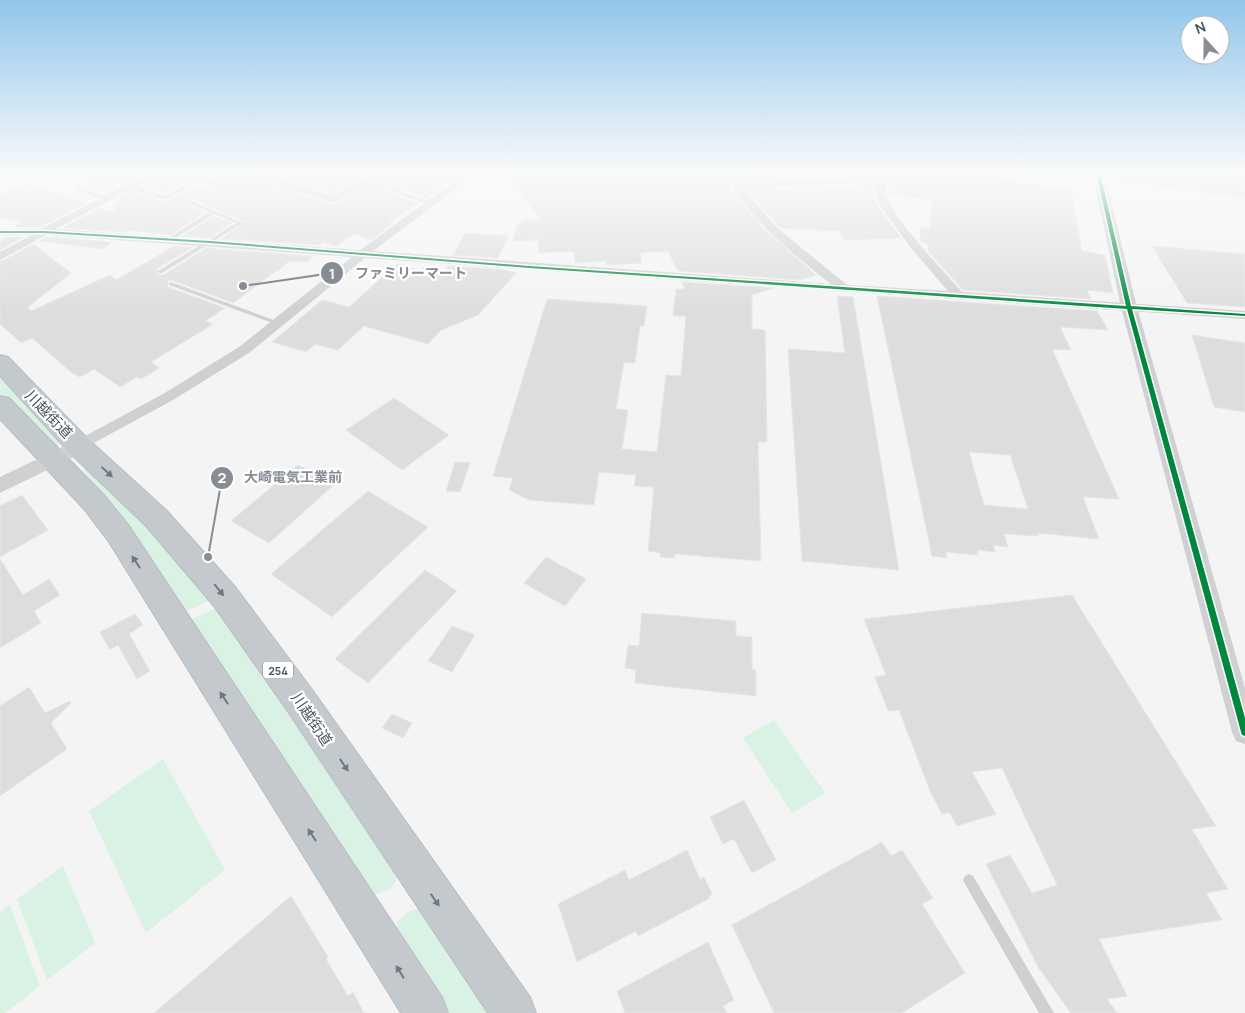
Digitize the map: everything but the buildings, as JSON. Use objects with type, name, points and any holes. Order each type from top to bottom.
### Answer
[{"type":"highway","name":"川越街道","points":[[0,362],[66,452],[94,502],[119,534],[414,1009]]},
{"type":"highway","name":"川越街道","points":[[0,404],[157,519],[225,597],[301,702],[514,1013]]},
{"type":"street","points":[[0,257],[67,219]]},
{"type":"street","points":[[0,486],[66,452],[219,367],[244,350],[408,219]]},
{"type":"street","points":[[760,219],[845,289]]},
{"type":"street","points":[[895,219],[915,246],[958,295]]},
{"type":"street","points":[[1109,219],[1129,307],[1245,732]]},
{"type":"street","points":[[0,232],[44,232],[210,242],[845,289],[958,295],[1245,316]]},
{"type":"lane","points":[[169,240],[202,219]]},
{"type":"lane","points":[[160,272],[240,223],[231,219]]},
{"type":"lane","points":[[171,284],[277,323]]},
{"type":"lane","points":[[969,880],[1047,1013]]},
{"type":"green space","points":[[0,372],[63,442],[60,445],[52,447],[0,394]]},
{"type":"green space","points":[[90,465],[215,598],[181,614],[125,520],[83,470]]},
{"type":"green space","points":[[217,608],[398,869],[395,882],[390,889],[368,895],[188,621]]},
{"type":"green space","points":[[774,720],[825,793],[792,813],[743,738]]},
{"type":"green space","points":[[163,759],[225,870],[146,933],[89,811]]},
{"type":"green space","points":[[63,866],[95,943],[47,980],[17,899]]},
{"type":"green space","points":[[10,905],[40,986],[5,1013],[0,1013],[0,912]]},
{"type":"green space","points":[[422,907],[497,1013],[445,1013],[396,933],[398,920],[408,912]]},
{"type":"cycle path","points":[[1109,219],[1129,307],[1245,732]]},
{"type":"cycle path","points":[[0,232],[44,232],[210,242],[529,267],[1245,315]]},
{"type":"place","name":"ファミリーマート","points":[[243,286]]},
{"type":"place","name":"大崎電気工業前","points":[[208,557]]}]
